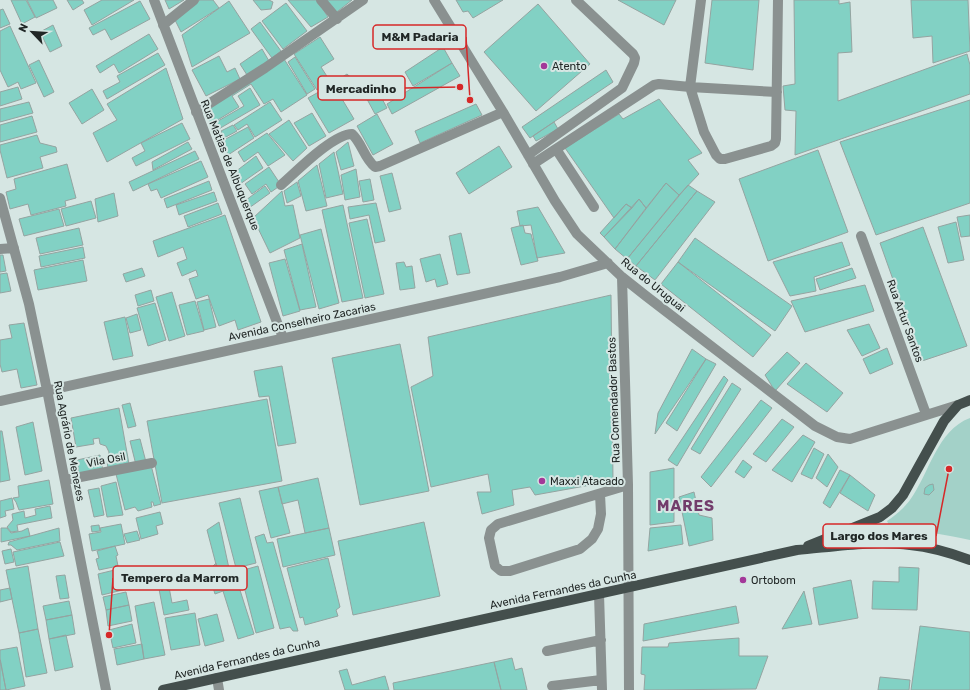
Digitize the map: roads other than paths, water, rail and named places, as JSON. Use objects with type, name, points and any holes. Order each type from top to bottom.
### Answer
[{"type":"main road","points":[[797,550],[874,520],[892,508],[903,496],[944,421],[958,405],[970,400]]},
{"type":"main road","name":"Avenida Fernandes da Cunha","points":[[163,690],[797,550],[864,544],[909,544],[934,549],[970,560]]},
{"type":"street","name":"Rua Matias de Albuquerque","points":[[154,0],[283,338]]},
{"type":"street","points":[[163,25],[194,0]]},
{"type":"street","points":[[321,0],[337,19]]},
{"type":"street","points":[[196,112],[265,68],[363,0]]},
{"type":"street","name":"Rua do Uruguai","points":[[434,0],[503,112],[555,202],[577,234],[622,277],[815,426],[837,437],[850,439],[958,405]]},
{"type":"street","points":[[530,160],[622,88],[634,63],[635,58],[633,54],[576,0]]},
{"type":"street","points":[[701,0],[690,87],[704,132],[716,155],[720,159],[725,159],[771,146],[775,143],[778,0]]},
{"type":"street","points":[[530,160],[556,149],[654,85],[659,84],[777,92]]},
{"type":"street","points":[[281,185],[327,146],[346,134],[352,134],[371,163],[375,166],[380,166],[503,112]]},
{"type":"street","points":[[556,149],[594,207]]},
{"type":"street","name":"Rua Agrário de Menezes","points":[[0,198],[29,304],[106,690]]},
{"type":"street","name":"Rua Artur Santos","points":[[861,236],[926,414]]},
{"type":"street","points":[[0,249],[14,248]]},
{"type":"street","name":"Avenida Conselheiro Zacarias","points":[[0,401],[560,277],[608,263]]},
{"type":"street","name":"Rua Comendador Bastos","points":[[622,277],[628,485],[629,690]]},
{"type":"street","name":"Vila Osil","points":[[65,480],[152,463]]},
{"type":"street","points":[[600,494],[601,514],[598,529],[592,540],[580,549],[510,571],[501,571],[495,566],[489,538],[491,530],[498,524],[628,485]]},
{"type":"street","points":[[552,686],[602,685],[600,594]]},
{"type":"street","points":[[547,651],[601,640]]},
{"type":"street","points":[[216,678],[219,690]]},
{"type":"place","name":"Atento","points":[[544,66]]},
{"type":"place","name":"Mercadinho","points":[[460,87]]},
{"type":"place","name":"M&M Padaria","points":[[470,100]]},
{"type":"place","name":"Largo dos Mares","points":[[949,469]]},
{"type":"place","name":"Maxxi Atacado","points":[[542,481]]},
{"type":"place","name":"Ortobom","points":[[743,580]]},
{"type":"place","name":"Tempero da Marrom","points":[[109,635]]},
{"type":"district","name":"MARES","points":[[686,506]]}]
